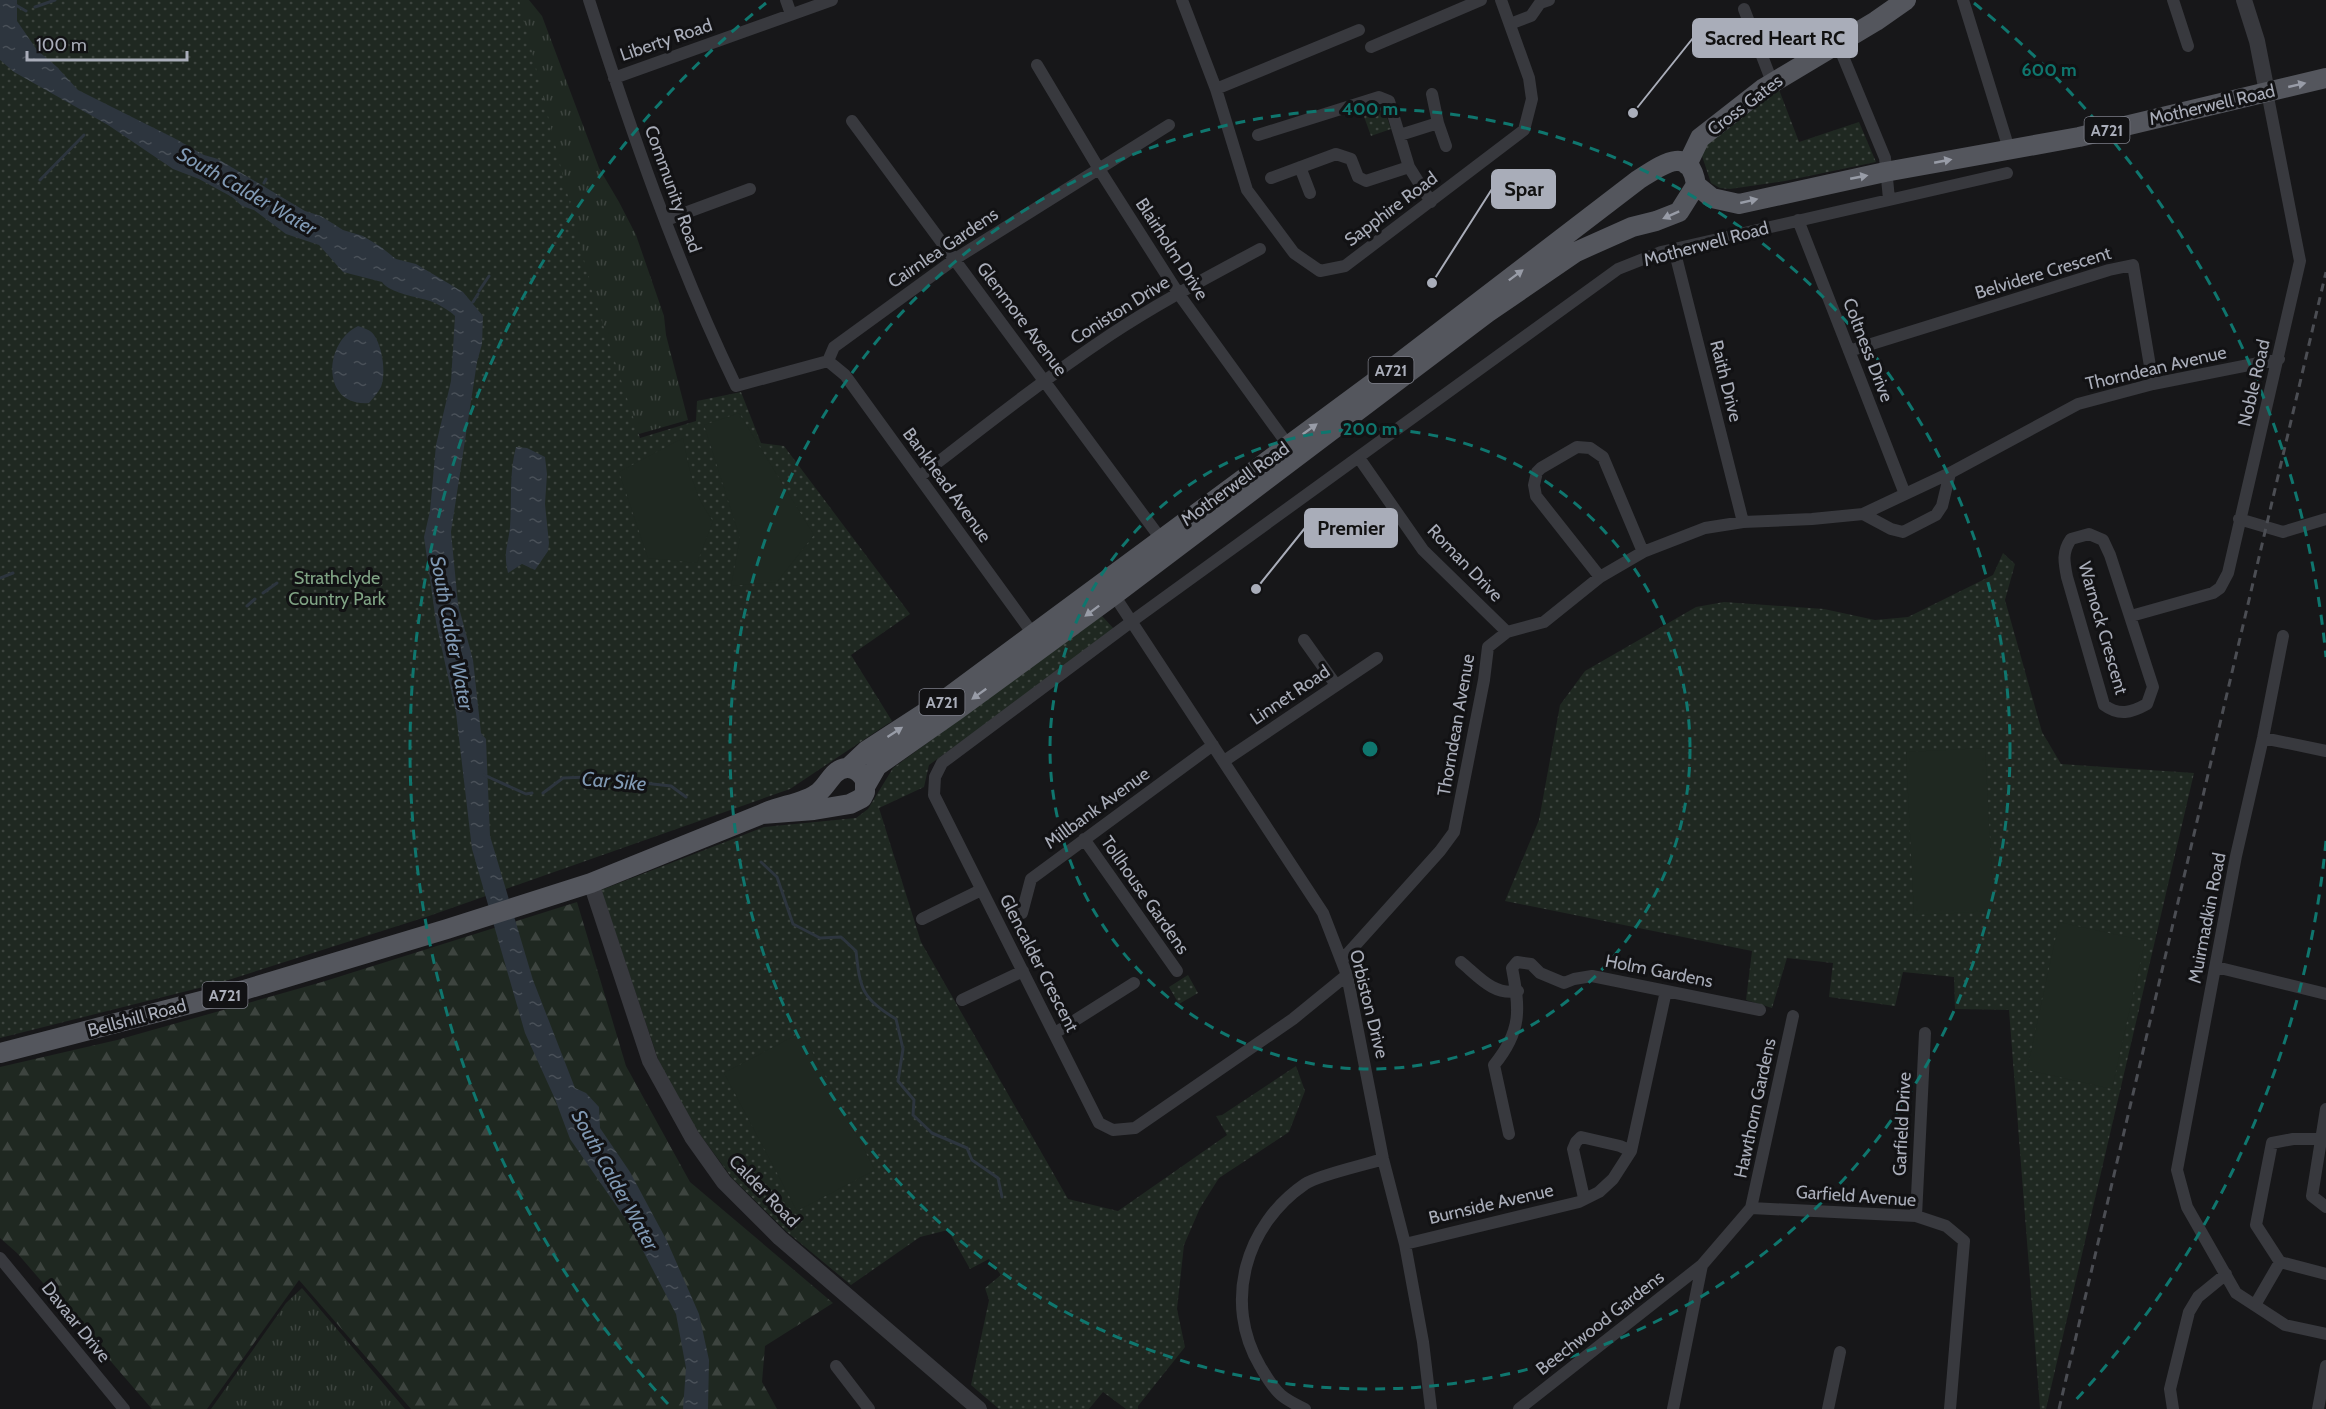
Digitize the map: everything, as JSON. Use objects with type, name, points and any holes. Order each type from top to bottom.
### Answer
[{"type":"main road","name":"Cross Gates","points":[[1688,165],[1700,138],[1772,82],[1876,21],[1906,0]]},
{"type":"main road","name":"Motherwell Road","points":[[866,785],[877,766],[1114,595],[1487,313],[1576,252],[1632,226],[1656,221],[1679,212],[1696,185],[1712,198],[1739,204],[1885,172],[2079,137],[2326,78]]},
{"type":"main road","name":"Motherwell Road","points":[[849,767],[866,751],[943,701],[1398,364],[1617,196],[1666,162],[1676,161],[1688,165]]},
{"type":"main road","points":[[1688,165],[1695,173],[1696,185]]},
{"type":"main road","name":"Motherwell Road","points":[[1617,196],[1618,214],[1632,226]]},
{"type":"main road","points":[[849,767],[862,775],[866,785]]},
{"type":"main road","name":"A721","points":[[591,883],[775,807],[803,800],[818,793],[829,782],[832,775],[849,767]]},
{"type":"main road","points":[[829,782],[830,790],[835,798],[843,804]]},
{"type":"main road","name":"A721","points":[[762,814],[814,810],[850,804],[862,798],[866,785]]},
{"type":"main road","name":"Bellshill Road","points":[[0,1053],[244,990],[591,883]]},
{"type":"street","name":"Community Road","points":[[589,0],[614,78],[703,318],[736,386],[828,361]]},
{"type":"street","points":[[786,0],[791,14]]},
{"type":"street","name":"Liberty Road","points":[[614,78],[832,0]]},
{"type":"street","name":"Sapphire Road","points":[[1182,0],[1216,89],[1247,190],[1294,253],[1320,271],[1345,266],[1524,130],[1532,99],[1529,78],[1502,0]]},
{"type":"street","points":[[1371,47],[1481,0]]},
{"type":"street","points":[[1510,24],[1531,16],[1540,3],[1549,0]]},
{"type":"street","points":[[1963,0],[2009,148]]},
{"type":"street","points":[[2173,0],[2188,46]]},
{"type":"street","points":[[2244,0],[2257,40],[2267,92]]},
{"type":"street","points":[[1744,9],[1772,82]]},
{"type":"street","points":[[1216,89],[1359,30]]},
{"type":"street","points":[[1837,42],[1884,158],[1889,200]]},
{"type":"street","name":"Blairholm Drive","points":[[1037,65],[1098,169],[1178,293],[1288,445]]},
{"type":"street","name":"Noble Road","points":[[2131,616],[2213,593],[2220,588],[2228,573],[2300,261],[2267,92]]},
{"type":"street","points":[[1431,94],[1446,146]]},
{"type":"street","points":[[1258,135],[1379,97],[1389,101],[1409,167],[1431,202]]},
{"type":"street","name":"Glenmore Avenue","points":[[852,121],[1161,539]]},
{"type":"street","points":[[1400,135],[1438,123]]},
{"type":"street","name":"Cairnlea Gardens","points":[[828,361],[834,347],[955,259],[1169,125]]},
{"type":"street","points":[[1271,178],[1336,154],[1352,159],[1358,177],[1366,181],[1409,167]]},
{"type":"street","points":[[1300,167],[1310,193]]},
{"type":"street","name":"Motherwell Road","points":[[1132,622],[1618,269],[1661,252],[2007,173]]},
{"type":"street","points":[[666,220],[750,189]]},
{"type":"street","name":"Coltness Drive","points":[[1798,220],[1905,494]]},
{"type":"street","name":"Coniston Drive","points":[[919,477],[1045,380],[1111,334],[1178,293],[1260,249]]},
{"type":"street","name":"Raith Drive","points":[[1674,249],[1743,522]]},
{"type":"street","name":"Belvidere Crescent","points":[[1849,351],[2109,270],[2133,265],[2153,384]]},
{"type":"street","name":"Thorndean Avenue","points":[[1342,960],[1440,851],[1454,832],[1484,680],[1488,647],[1507,632],[1544,622],[1600,577],[1642,552],[1706,528],[1743,522],[1863,514],[1950,473],[2078,404],[2153,384],[2278,359]]},
{"type":"street","name":"Bankhead Avenue","points":[[828,361],[845,375],[1033,634]]},
{"type":"street","points":[[1600,577],[1536,496],[1534,478],[1541,468],[1577,447],[1590,448],[1598,452],[1603,457],[1642,552]]},
{"type":"street","name":"Roman Drive","points":[[1359,458],[1423,550],[1507,632]]},
{"type":"street","points":[[1863,514],[1891,529],[1903,532],[1936,515],[1942,506],[1950,473]]},
{"type":"street","points":[[2240,519],[2283,532],[2326,519]]},
{"type":"street","name":"Warnock Crescent","points":[[2090,534],[2103,540],[2131,616],[2153,687],[2147,704],[2135,711],[2119,713],[2104,705],[2088,655],[2064,561],[2065,547],[2071,539],[2090,534]]},
{"type":"street","name":"Orbiston Drive","points":[[1114,595],[1323,913],[1342,960],[1347,975],[1383,1159],[1405,1244],[1423,1342],[1431,1409]]},
{"type":"street","name":"Glencalder Crescent","points":[[1132,622],[942,763],[935,777],[934,795],[1100,1122],[1113,1130],[1135,1128],[1293,1019],[1347,975]]},
{"type":"street","name":"Muirmadkin Road","points":[[2283,636],[2236,856],[2177,1170],[2187,1207],[2236,1293],[2284,1325],[2326,1334]]},
{"type":"street","points":[[1304,640],[1336,686]]},
{"type":"street","name":"Linnet Road","points":[[1224,761],[1377,658]]},
{"type":"street","points":[[2263,738],[2326,751]]},
{"type":"street","name":"Millbank Avenue","points":[[1022,913],[1031,879],[1213,745]]},
{"type":"street","name":"Tollhouse Gardens","points":[[1084,839],[1177,970]]},
{"type":"street","name":"Calder Road","points":[[591,883],[650,1061],[692,1137],[724,1182],[780,1238],[969,1406]]},
{"type":"street","points":[[922,919],[981,890]]},
{"type":"street","name":"Holm Gardens","points":[[1509,1134],[1494,1065],[1516,1030],[1518,991],[1512,968],[1517,962],[1523,961],[1531,964],[1540,974],[1564,983],[1592,976],[1760,1010]]},
{"type":"street","points":[[1461,963],[1492,988],[1506,993],[1518,991]]},
{"type":"street","points":[[2216,967],[2326,994]]},
{"type":"street","points":[[962,1000],[1023,971]]},
{"type":"street","points":[[1055,1034],[1134,983]]},
{"type":"street","name":"Burnside Avenue","points":[[1405,1244],[1579,1202],[1599,1192],[1618,1174],[1631,1151],[1666,991]]},
{"type":"street","name":"Hawthorn Gardens","points":[[1751,1208],[1793,1016]]},
{"type":"street","name":"Garfield Drive","points":[[1916,1216],[1925,1033]]},
{"type":"street","points":[[2326,1109],[2312,1196],[2326,1207]]},
{"type":"street","points":[[1584,1198],[1573,1149],[1581,1137],[1620,1146],[1631,1151]]},
{"type":"street","points":[[2320,1139],[2293,1139],[2272,1143],[2256,1225],[2280,1262],[2326,1274]]},
{"type":"street","points":[[1305,1409],[1282,1396],[1270,1383],[1254,1357],[1241,1311],[1244,1267],[1266,1223],[1281,1204],[1306,1183],[1383,1159]]},
{"type":"street","name":"Garfield Avenue","points":[[1751,1208],[1916,1216],[1946,1226],[1964,1241],[1950,1409]]},
{"type":"street","name":"Beechwood Gardens","points":[[1519,1409],[1702,1265],[1751,1208]]},
{"type":"street","name":"Davaar Drive","points":[[0,1258],[124,1409]]},
{"type":"street","points":[[2254,1305],[2280,1262]]},
{"type":"street","name":"Beechwood Gardens","points":[[1673,1409],[1702,1265]]},
{"type":"street","points":[[2173,1409],[2170,1389],[2189,1312],[2198,1297],[2226,1274]]},
{"type":"street","points":[[1828,1409],[1840,1352]]},
{"type":"street","points":[[836,1366],[869,1409]]},
{"type":"street","points":[[2318,1409],[2326,1366]]},
{"type":"green space","name":"Strathclyde Country Park","points":[[0,0],[519,0],[591,288],[640,438],[696,421],[697,401],[741,392],[761,443],[784,446],[910,614],[851,655],[892,721],[790,789],[429,916],[219,983],[0,1038]]},
{"type":"green space","points":[[137,0],[529,0],[542,16],[599,168],[636,235],[664,316],[666,335],[688,420],[639,434],[624,408]]},
{"type":"green space","points":[[1778,87],[1799,142],[1859,122],[1876,162],[1785,181],[1730,189],[1720,188],[1711,183],[1701,153],[1705,145]]},
{"type":"green space","points":[[1375,106],[1384,109],[1391,129],[1371,136],[1362,111]]},
{"type":"green space","points":[[739,413],[814,535],[777,582],[731,586],[740,538],[704,425]]},
{"type":"green space","points":[[683,438],[697,492],[713,521],[697,563],[648,558],[619,472]]},
{"type":"green space","points":[[2003,553],[2015,564],[2005,600],[2042,732],[2061,764],[2194,773],[2046,1409],[2040,1409],[2009,1010],[1955,1009],[1954,977],[1903,972],[1895,1006],[1829,997],[1833,963],[1787,958],[1772,1008],[1746,1000],[1752,951],[1505,901],[1539,820],[1560,705],[1585,671],[1696,607],[1724,602],[1824,609],[1875,620],[1908,617],[1993,575]]},
{"type":"green space","points":[[1102,616],[1115,630],[929,765],[924,787],[879,808],[921,942],[1068,1199],[1118,1211],[1227,1135],[1216,1116],[1222,1115],[1296,1066],[1305,1091],[1289,1132],[1219,1178],[1200,1208],[1184,1245],[1177,1309],[1185,1347],[1138,1406],[1138,1409],[1126,1409],[1103,1392],[1089,1409],[999,1409],[971,1385],[989,1300],[985,1288],[1001,1275],[989,1259],[970,1269],[948,1230],[920,1237],[851,1285],[787,1232],[732,1178],[696,1129],[660,1065],[601,890],[764,827],[856,818],[868,809],[893,768]]},
{"type":"green space","points":[[1985,748],[1994,911],[1914,915],[1906,752]]},
{"type":"green space","points":[[577,902],[626,1066],[690,1182],[833,1303],[765,1346],[762,1382],[777,1409],[411,1409],[299,1280],[207,1409],[152,1409],[17,1253],[0,1238],[0,1067],[117,1040],[322,982]]},
{"type":"green space","points":[[2059,922],[2145,941],[2112,1089],[2027,1070]]},
{"type":"green space","points":[[1188,975],[1198,993],[1179,1004],[1169,987]]},
{"type":"green space","points":[[802,1032],[875,1170],[797,1211],[724,1073]]},
{"type":"green space","points":[[302,1288],[405,1409],[211,1409],[286,1303]]},
{"type":"water","name":"South Calder Water","points":[[0,0],[17,0],[17,21],[37,50],[78,90],[204,155],[218,159],[305,211],[321,216],[343,230],[363,236],[396,259],[416,264],[463,292],[483,316],[482,344],[477,362],[451,532],[458,604],[473,660],[481,733],[486,739],[490,836],[533,980],[575,1088],[586,1093],[599,1107],[600,1128],[630,1172],[667,1241],[699,1314],[709,1360],[708,1409],[683,1409],[686,1368],[676,1314],[629,1224],[570,1139],[555,1099],[525,1033],[472,849],[456,713],[436,622],[424,537],[430,511],[436,445],[451,381],[455,316],[447,309],[430,301],[397,292],[382,282],[343,272],[319,245],[286,234],[254,210],[242,206],[232,197],[199,179],[173,169],[108,125],[14,72],[0,60]]},
{"type":"water","points":[[358,326],[369,330],[374,335],[383,361],[381,387],[369,403],[353,402],[342,395],[335,385],[332,372],[333,359],[338,346],[346,334]]},
{"type":"water","points":[[516,447],[527,448],[545,457],[547,474],[545,504],[549,543],[548,551],[535,570],[522,564],[508,573],[506,554],[510,527],[512,467]]},
{"type":"waterway","points":[[7,0],[26,11]]},
{"type":"waterway","points":[[35,7],[55,0]]},
{"type":"waterway","points":[[40,180],[84,135]]},
{"type":"waterway","name":"South Calder Water","points":[[264,183],[266,179]]},
{"type":"waterway","points":[[479,291],[489,276]]},
{"type":"waterway","points":[[473,302],[478,294]]},
{"type":"waterway","points":[[0,578],[13,573]]},
{"type":"waterway","points":[[263,593],[277,583]]},
{"type":"waterway","points":[[247,606],[255,599]]},
{"type":"waterway","name":"Car Sike","points":[[484,775],[526,794],[532,793]]},
{"type":"waterway","name":"Car Sike","points":[[543,793],[563,778],[588,777],[671,786],[686,797]]},
{"type":"waterway","name":"Car Sike","points":[[761,862],[777,877],[793,924],[820,938],[841,937],[856,951],[861,984],[869,999],[896,1019],[903,1049],[898,1081],[914,1100],[913,1115],[932,1133],[967,1148],[972,1160],[998,1178],[1002,1197]]},
{"type":"railway","points":[[2059,1409],[2326,272]]},
{"type":"place","name":"Sacred Heart RC","points":[[1633,113]]},
{"type":"place","name":"Spar","points":[[1432,283]]},
{"type":"place","name":"Premier","points":[[1256,589]]}]
